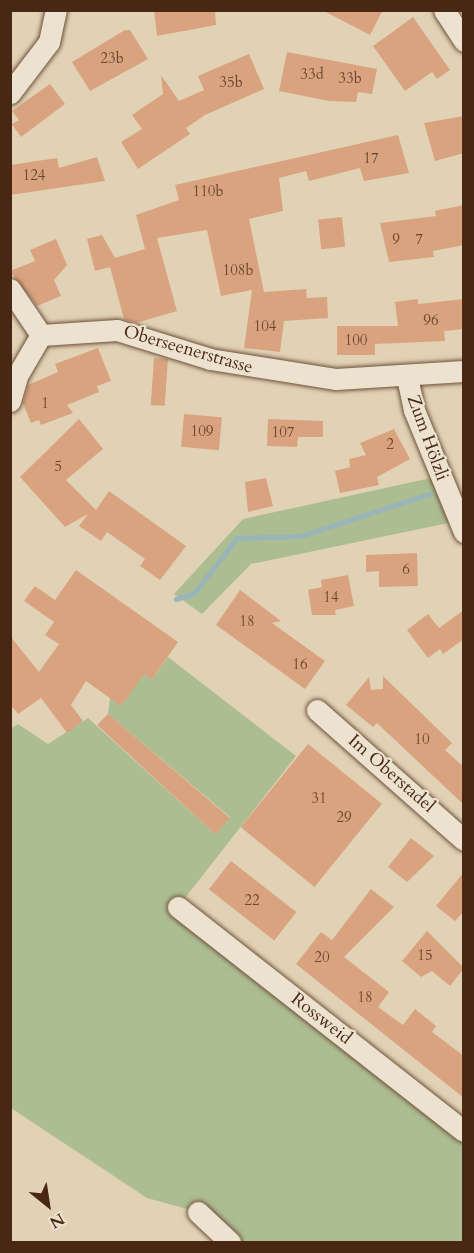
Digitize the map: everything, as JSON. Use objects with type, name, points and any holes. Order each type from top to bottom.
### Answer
[{"type":"street","points":[[10,93],[49,42],[56,10]]},
{"type":"street","points":[[444,10],[464,41]]},
{"type":"street","points":[[10,289],[41,335],[17,376],[10,401]]},
{"type":"street","name":"Oberseenerstrasse","points":[[41,335],[117,330],[275,373],[406,377],[464,371]]},
{"type":"street","name":"Zum Hölzli","points":[[406,377],[414,410],[464,532]]},
{"type":"street","name":"Im Oberstadel","points":[[317,710],[464,840]]},
{"type":"street","name":"Rossweid","points":[[178,907],[464,1131]]},
{"type":"street","points":[[198,1212],[230,1242]]},
{"type":"green space","points":[[440,476],[458,521],[251,564],[202,614],[174,594],[243,519]]},
{"type":"green space","points":[[168,657],[296,756],[178,907],[463,1131],[463,1242],[230,1242],[198,1212],[147,1198],[11,1108],[10,729],[18,724],[48,744],[88,718],[215,834],[230,817],[108,714],[110,698],[144,674],[152,679]]},
{"type":"building","points":[[154,10],[215,10],[216,25],[157,36]]},
{"type":"building","points":[[322,10],[383,10],[370,35]]},
{"type":"building","points":[[413,17],[450,70],[437,79],[432,72],[405,91],[373,46]]},
{"type":"building","points":[[125,30],[130,30],[148,59],[90,91],[72,62]]},
{"type":"building","points":[[287,52],[377,69],[372,94],[358,92],[356,102],[329,101],[279,91]]},
{"type":"building","points":[[249,54],[264,89],[205,115],[186,128],[190,134],[138,169],[121,142],[142,129],[132,115],[163,94],[161,75],[179,101],[204,90],[198,76]]},
{"type":"building","points":[[50,84],[65,104],[21,137],[12,124],[19,120],[12,111]]},
{"type":"building","points":[[464,116],[464,153],[435,161],[424,123]]},
{"type":"building","points":[[398,135],[409,173],[364,181],[360,168],[309,181],[306,171],[279,178],[283,211],[249,219],[264,292],[306,289],[307,298],[327,297],[328,318],[284,321],[280,352],[244,348],[252,290],[221,296],[207,230],[157,238],[177,311],[136,323],[124,319],[110,267],[95,271],[87,239],[102,235],[115,258],[145,249],[136,215],[179,200],[175,185]]},
{"type":"building","points":[[97,157],[105,181],[10,195],[10,165],[57,158],[59,168]]},
{"type":"building","points":[[464,205],[464,245],[433,251],[434,257],[389,262],[380,223],[436,216],[435,211]]},
{"type":"building","points":[[342,217],[345,247],[321,249],[318,220]]},
{"type":"building","points":[[56,239],[67,265],[54,280],[61,296],[37,306],[10,271],[35,261],[30,250]]},
{"type":"building","points":[[418,299],[418,304],[464,299],[464,329],[444,331],[445,341],[375,344],[375,355],[337,355],[337,326],[398,326],[395,302]]},
{"type":"building","points":[[98,348],[111,381],[97,386],[99,392],[67,405],[73,413],[41,425],[39,420],[31,423],[23,403],[28,385],[58,372],[55,364]]},
{"type":"building","points":[[154,358],[168,359],[165,406],[151,405]]},
{"type":"building","points":[[184,414],[222,417],[219,450],[181,447]]},
{"type":"building","points":[[79,419],[103,449],[66,480],[96,510],[109,491],[186,546],[160,580],[140,566],[145,559],[107,532],[101,541],[79,526],[88,514],[65,527],[20,477]]},
{"type":"building","points":[[268,419],[323,421],[323,437],[298,437],[297,447],[267,446]]},
{"type":"building","points":[[394,429],[410,459],[377,477],[379,485],[340,493],[335,471],[350,467],[349,459],[366,455],[360,443]]},
{"type":"building","points":[[266,478],[273,506],[248,512],[245,482]]},
{"type":"building","points":[[417,553],[418,586],[379,587],[379,571],[366,572],[366,555]]},
{"type":"building","points":[[76,570],[178,642],[152,679],[144,674],[121,706],[86,681],[71,705],[83,721],[67,733],[41,698],[18,714],[10,704],[10,636],[39,672],[59,644],[45,635],[54,622],[24,601],[35,586],[55,600]]},
{"type":"building","points":[[348,575],[354,606],[335,610],[336,615],[312,615],[308,590],[322,587],[321,580]]},
{"type":"building","points":[[240,590],[281,621],[272,623],[325,661],[305,689],[216,625]]},
{"type":"building","points":[[464,610],[464,639],[443,654],[440,649],[428,658],[407,630],[428,614],[439,628]]},
{"type":"building","points":[[383,676],[452,743],[445,750],[464,767],[464,805],[377,723],[373,727],[346,705],[369,677],[371,690],[383,689]]},
{"type":"building","points":[[108,714],[230,818],[215,834],[97,725]]},
{"type":"building","points":[[308,744],[382,804],[314,887],[241,827]]},
{"type":"building","points":[[411,838],[434,856],[407,882],[388,867]]},
{"type":"building","points":[[231,861],[296,912],[274,940],[209,889]]},
{"type":"building","points":[[464,872],[464,911],[455,921],[436,906]]},
{"type":"building","points":[[371,889],[394,907],[344,957],[389,992],[378,1007],[403,1025],[415,1009],[436,1026],[432,1032],[464,1056],[464,1098],[296,964],[321,932],[332,940]]},
{"type":"building","points":[[427,931],[464,968],[450,986],[432,971],[421,977],[402,961]]},
{"type":"waterway","points":[[176,599],[194,593],[237,538],[300,536],[429,494]]}]
